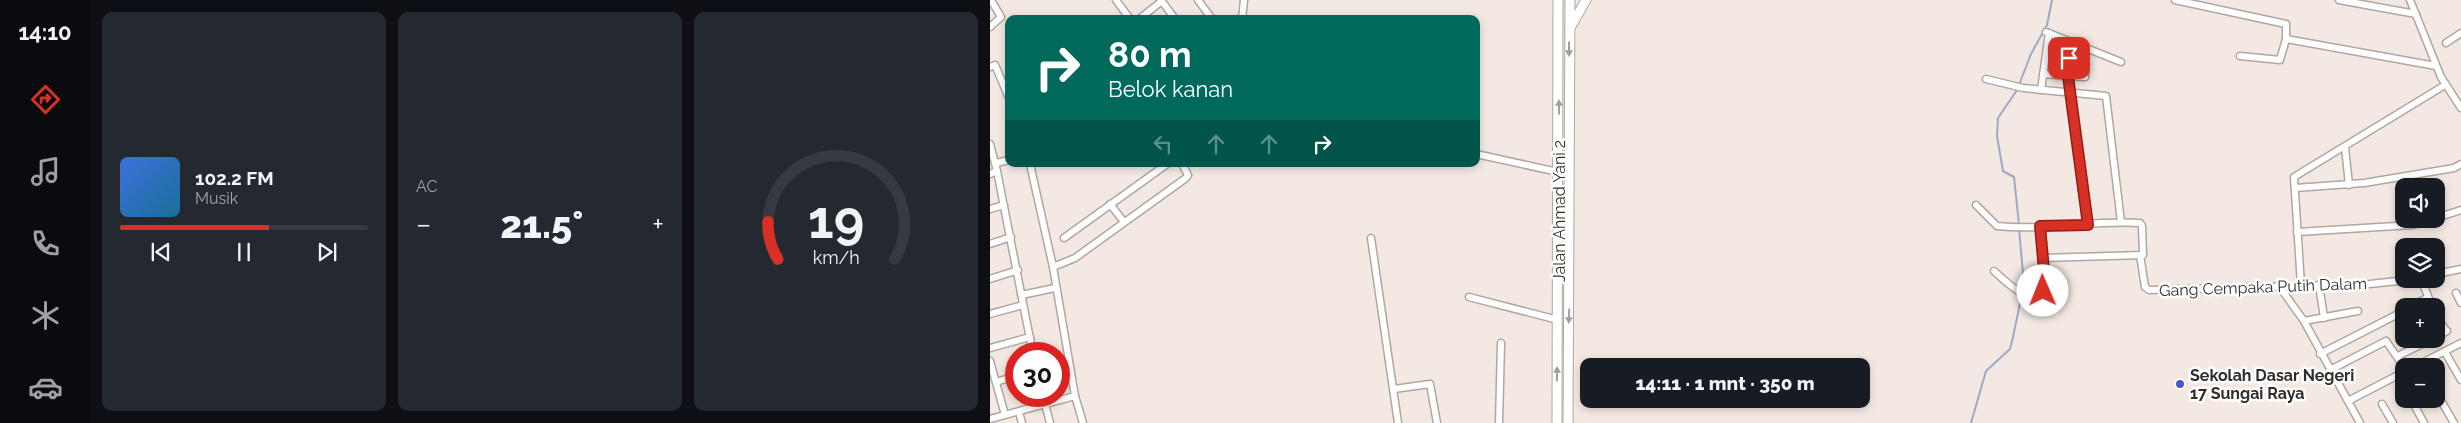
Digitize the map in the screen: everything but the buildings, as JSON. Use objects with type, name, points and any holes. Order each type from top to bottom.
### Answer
[{"type":"highway","name":"Jalan Ahmad Yani 2","points":[[1557,423],[1558,0]]},
{"type":"highway","name":"Jalan Ahmad Yani 2","points":[[1568,423],[1570,0]]},
{"type":"highway","points":[[1569,30],[1586,0]]},
{"type":"street","points":[[990,26],[1001,17],[991,0]]},
{"type":"street","points":[[1116,0],[1127,15]]},
{"type":"street","points":[[1198,0],[1209,15]]},
{"type":"street","points":[[1242,15],[1244,0]]},
{"type":"street","points":[[2175,0],[2284,22],[2287,28],[2286,39],[2280,60],[2240,56]]},
{"type":"street","points":[[2339,0],[2416,14]]},
{"type":"street","points":[[2410,0],[2436,66],[2445,85],[2461,108]]},
{"type":"street","points":[[1144,15],[1161,1],[1172,15]]},
{"type":"street","points":[[2041,90],[2047,33],[2121,62]]},
{"type":"street","points":[[2446,43],[2461,33]]},
{"type":"street","points":[[2286,39],[2436,66]]},
{"type":"street","points":[[2070,42],[2068,76],[2088,225]]},
{"type":"street","points":[[993,66],[1005,90]]},
{"type":"street","points":[[2043,74],[2085,77],[2086,73]]},
{"type":"street","points":[[1986,79],[2018,88],[2106,96],[2121,222]]},
{"type":"street","points":[[2301,285],[2294,178],[2445,85]]},
{"type":"street","points":[[990,144],[996,164],[1018,270],[1031,342]]},
{"type":"street","points":[[2345,147],[2349,185]]},
{"type":"street","points":[[1480,155],[1558,172]]},
{"type":"street","points":[[996,164],[1005,161]]},
{"type":"street","points":[[2295,188],[2349,185],[2449,169],[2461,164]]},
{"type":"street","points":[[1031,167],[1053,267],[1055,288],[1075,396],[1082,423]]},
{"type":"street","points":[[1064,238],[1163,167]]},
{"type":"street","points":[[1053,267],[1068,262],[1186,178],[1188,175],[1184,167]]},
{"type":"street","points":[[990,174],[997,171]]},
{"type":"street","points":[[1110,204],[1124,222]]},
{"type":"street","points":[[1976,204],[1997,226],[2088,225],[2121,222],[2140,223],[2142,226],[2143,254],[2042,258]]},
{"type":"street","points":[[990,209],[1004,205]]},
{"type":"street","points":[[2445,215],[2461,210]]},
{"type":"street","points":[[1994,272],[2023,293],[2038,296],[2042,294],[2045,281],[2040,226]]},
{"type":"street","points":[[2297,232],[2395,226]]},
{"type":"street","points":[[990,244],[1011,237]]},
{"type":"street","points":[[1371,238],[1398,423]]},
{"type":"street","name":"Gang Cempaka Putih Dalam","points":[[2140,254],[2145,287],[2149,290],[2180,291],[2301,285],[2370,284],[2395,281]]},
{"type":"street","points":[[2445,272],[2461,269]]},
{"type":"street","points":[[990,279],[1018,270]]},
{"type":"street","points":[[2319,285],[2324,318]]},
{"type":"street","points":[[2279,286],[2304,321],[2320,354],[2360,423]]},
{"type":"street","points":[[1021,295],[1055,288]]},
{"type":"street","points":[[2424,288],[2427,298]]},
{"type":"street","points":[[2456,294],[2461,303]]},
{"type":"street","points":[[1469,296],[1558,320]]},
{"type":"street","points":[[990,314],[1023,305]]},
{"type":"street","points":[[2304,321],[2358,311]]},
{"type":"street","points":[[2320,354],[2395,316]]},
{"type":"street","points":[[990,348],[1030,337]]},
{"type":"street","points":[[2330,370],[2386,341],[2398,356],[2414,348]]},
{"type":"street","points":[[1499,423],[1501,343]]},
{"type":"street","points":[[2433,358],[2461,343]]},
{"type":"street","points":[[2445,352],[2461,380]]},
{"type":"street","points":[[990,361],[1006,415]]},
{"type":"street","points":[[2348,401],[2395,377]]},
{"type":"street","points":[[996,382],[1005,379]]},
{"type":"street","points":[[1394,389],[1430,384],[1437,423]]},
{"type":"street","points":[[1070,398],[1075,396]]},
{"type":"street","points":[[2382,404],[2393,423]]},
{"type":"street","points":[[992,420],[1041,407]]},
{"type":"street","points":[[1045,407],[1050,423]]},
{"type":"street","points":[[2416,408],[2424,423]]},
{"type":"street","points":[[2445,408],[2454,423]]},
{"type":"street","points":[[1019,412],[1022,423]]},
{"type":"waterway","points":[[2019,225],[2014,177],[2003,171],[1997,136],[1998,118],[2017,90],[2031,54],[2047,25],[2052,0]]},
{"type":"waterway","points":[[1971,423],[1986,371],[2010,349],[2013,337],[2024,284],[2019,229]]},
{"type":"place","name":"Sekolah Dasar Negeri 17 Sungai Raya","points":[[2180,384]]},
{"type":"route","points":[[2043,291],[2045,281],[2040,226],[2088,225],[2068,76],[2069,58]]}]
